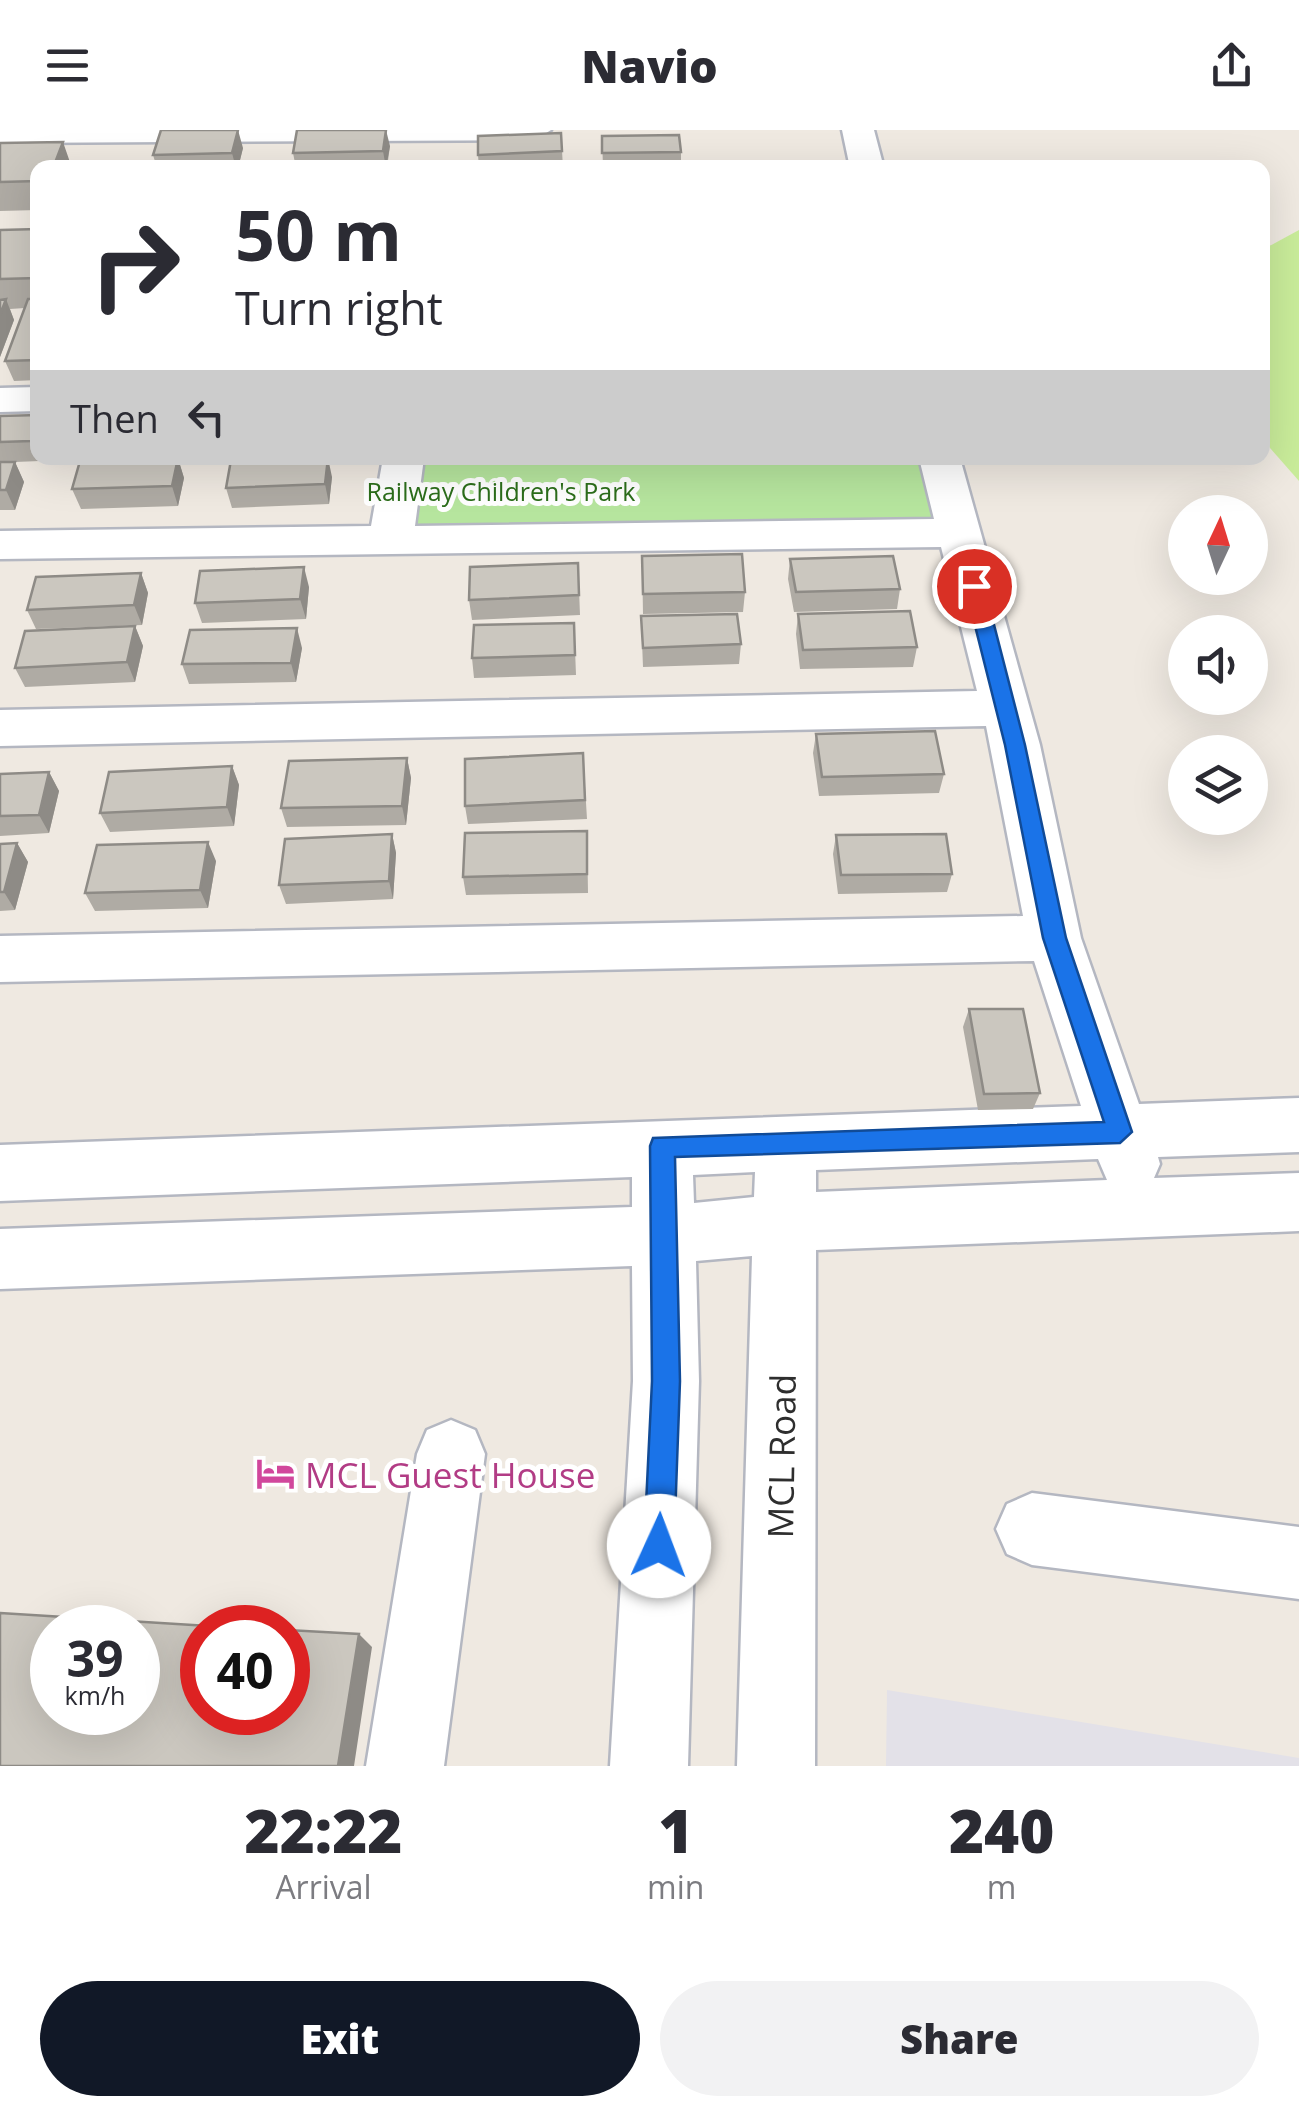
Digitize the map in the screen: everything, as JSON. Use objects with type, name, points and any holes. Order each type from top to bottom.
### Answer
[{"type":"street","points":[[0,133],[535,130]]},
{"type":"street","points":[[858,130],[864,160]]},
{"type":"street","points":[[428,160],[430,133]]},
{"type":"street","points":[[0,400],[30,399]]},
{"type":"street","points":[[391,540],[402,465]]},
{"type":"street","points":[[942,465],[1006,708],[1054,938],[1143,1208]]},
{"type":"street","points":[[0,546],[960,533]]},
{"type":"street","points":[[0,728],[1006,708]]},
{"type":"street","points":[[0,959],[1054,938]]},
{"type":"street","points":[[0,1174],[388,1161],[662,1146],[786,1146],[1299,1125]]},
{"type":"street","points":[[649,1766],[666,1381],[662,1146]]},
{"type":"street","name":"MCL Road","points":[[776,1766],[786,1146]]},
{"type":"street","points":[[0,1258],[662,1235],[860,1217],[1299,1202]]},
{"type":"street","points":[[405,1766],[450,1454]]},
{"type":"street","points":[[1032,1528],[1299,1563]]},
{"type":"shaded area","points":[[887,1690],[1299,1758],[1299,1766],[886,1766]]},
{"type":"green space","points":[[1299,230],[1299,481],[1270,448],[1270,246]]},
{"type":"green space","name":"Railway Children's Park","points":[[415,465],[921,465],[935,517],[410,526]]},
{"type":"building","points":[[161,130],[238,130],[232,153],[153,155]]},
{"type":"building","points":[[297,130],[386,130],[383,151],[293,153]]},
{"type":"building","points":[[561,133],[562,151],[478,155],[478,136]]},
{"type":"building","points":[[679,135],[681,152],[602,153],[602,136]]},
{"type":"building","points":[[63,142],[56,160],[30,160],[30,181],[0,182],[0,143]]},
{"type":"building","points":[[30,229],[30,278],[0,279],[0,230]]},
{"type":"building","points":[[28,299],[30,299],[30,360],[5,361]]},
{"type":"building","points":[[30,415],[30,441],[0,442],[0,416]]},
{"type":"building","points":[[0,462],[15,462],[6,490],[0,490]]},
{"type":"building","points":[[79,465],[176,465],[172,486],[72,489]]},
{"type":"building","points":[[230,465],[327,465],[325,484],[226,488]]},
{"type":"building","points":[[742,554],[745,592],[643,594],[642,556]]},
{"type":"building","points":[[893,556],[900,589],[796,592],[790,559]]},
{"type":"building","points":[[578,563],[579,595],[469,600],[470,567]]},
{"type":"building","points":[[304,567],[300,599],[195,603],[200,571]]},
{"type":"building","points":[[141,573],[134,605],[27,610],[36,577]]},
{"type":"building","points":[[910,611],[917,647],[803,650],[798,614]]},
{"type":"building","points":[[737,614],[741,644],[643,648],[641,616]]},
{"type":"building","points":[[574,623],[575,655],[472,658],[474,625]]},
{"type":"building","points":[[135,626],[127,662],[15,668],[25,631]]},
{"type":"building","points":[[297,628],[291,663],[182,664],[190,630]]},
{"type":"building","points":[[935,731],[944,774],[822,777],[816,734]]},
{"type":"building","points":[[583,753],[585,800],[465,806],[465,759]]},
{"type":"building","points":[[407,758],[402,806],[281,808],[289,761]]},
{"type":"building","points":[[232,766],[227,807],[100,813],[109,772]]},
{"type":"building","points":[[49,772],[39,815],[0,816],[0,774]]},
{"type":"building","points":[[587,831],[587,874],[463,877],[465,833]]},
{"type":"building","points":[[392,834],[389,881],[279,885],[285,839]]},
{"type":"building","points":[[946,834],[952,874],[841,875],[836,835]]},
{"type":"building","points":[[208,842],[200,890],[85,893],[97,845]]},
{"type":"building","points":[[17,843],[4,892],[0,892],[0,844]]},
{"type":"building","points":[[969,1009],[1023,1009],[1040,1093],[984,1094]]},
{"type":"building","points":[[0,1613],[30,1615],[30,1735],[160,1735],[160,1623],[180,1624],[180,1735],[310,1735],[310,1631],[359,1634],[338,1766],[0,1766]]},
{"type":"place","name":"MCL Guest House","points":[[275,1474]]},
{"type":"route","points":[[659,1546],[666,1381],[662,1146],[786,1146],[940,1136],[1120,1132],[1054,938],[1015,745],[974,586]]}]
